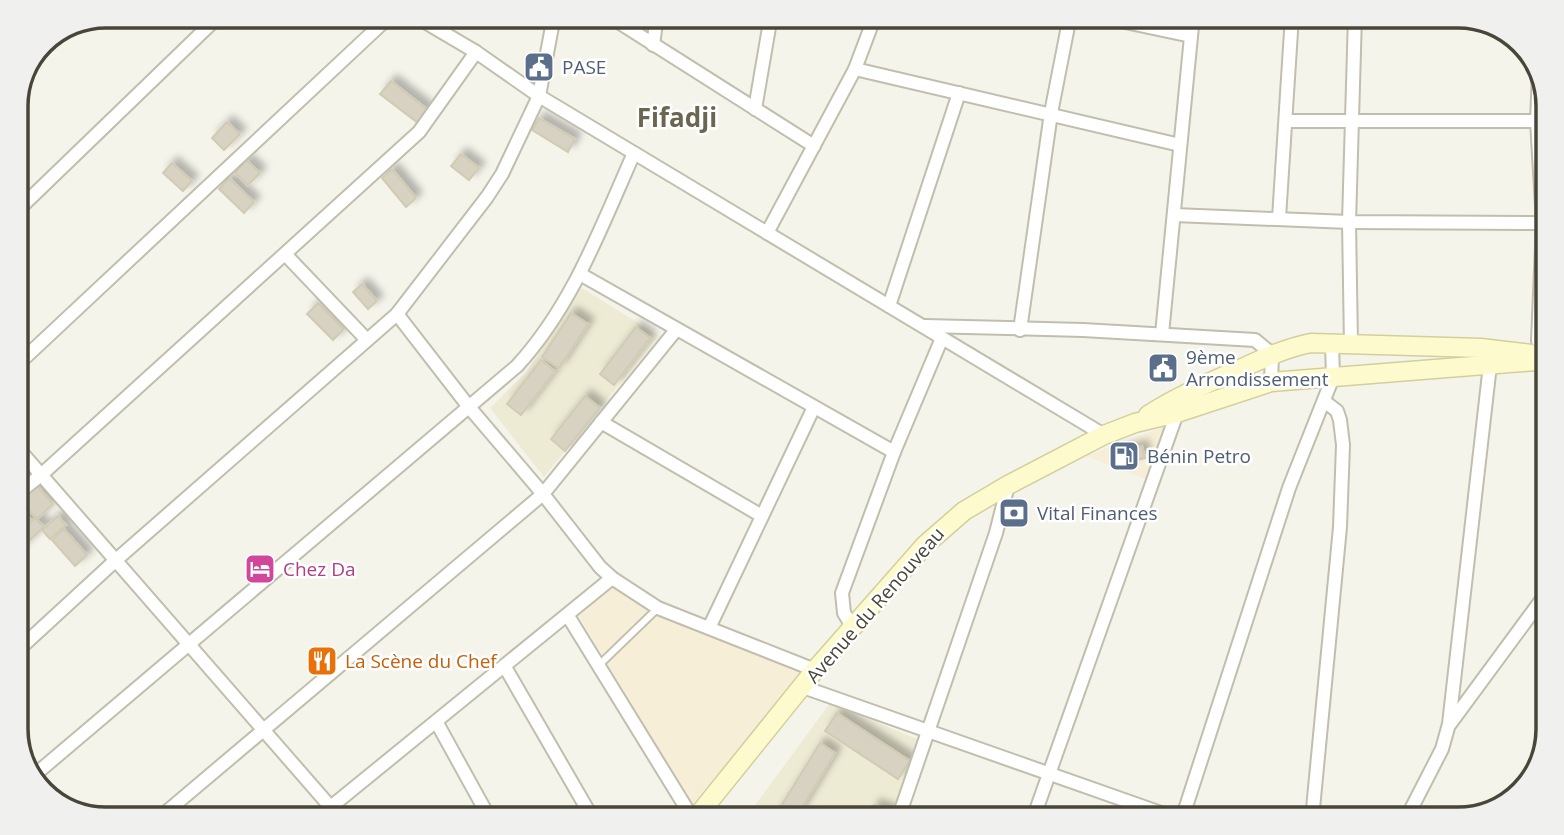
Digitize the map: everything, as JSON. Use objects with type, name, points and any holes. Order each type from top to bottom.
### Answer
[{"type":"main road","name":"Avenue du Renouveau","points":[[1135,423],[1194,389],[1272,354],[1311,343],[1536,351]]},
{"type":"main road","name":"Avenue du Renouveau","points":[[704,807],[852,626],[943,526],[964,510],[1008,485],[1104,435],[1135,423],[1177,413],[1271,383],[1490,365],[1536,354]]},
{"type":"street","points":[[28,200],[207,28]]},
{"type":"street","points":[[28,355],[377,28]]},
{"type":"street","points":[[435,28],[476,52],[539,96],[1104,435]]},
{"type":"street","points":[[28,641],[116,560],[397,314],[502,174],[539,96],[552,28]]},
{"type":"street","points":[[627,28],[814,146]]},
{"type":"street","points":[[653,45],[655,28]]},
{"type":"street","points":[[755,109],[769,28]]},
{"type":"street","points":[[767,233],[855,69],[870,28]]},
{"type":"street","points":[[1020,330],[1051,113],[1068,28]]},
{"type":"street","points":[[1153,28],[1191,36]]},
{"type":"street","points":[[1162,334],[1192,28]]},
{"type":"street","points":[[1279,218],[1291,28]]},
{"type":"street","points":[[1351,344],[1350,122],[1354,28]]},
{"type":"street","points":[[28,485],[419,132],[476,52]]},
{"type":"street","points":[[855,69],[1181,145]]},
{"type":"street","points":[[890,306],[959,93]]},
{"type":"street","points":[[1286,121],[1536,121]]},
{"type":"street","points":[[40,770],[503,380],[531,350],[557,315],[580,274],[634,153]]},
{"type":"street","points":[[1174,215],[1349,222],[1536,223]]},
{"type":"street","points":[[285,254],[368,340]]},
{"type":"street","points":[[580,274],[894,452]]},
{"type":"street","points":[[397,314],[469,407],[543,494],[600,567],[612,578],[658,608],[815,670]]},
{"type":"street","points":[[922,326],[1083,330],[1255,340],[1272,354],[1271,383]]},
{"type":"street","points":[[172,807],[543,494],[676,330]]},
{"type":"street","points":[[852,626],[844,613],[842,593],[894,452],[942,338]]},
{"type":"street","points":[[1184,807],[1289,488],[1333,377],[1332,344]]},
{"type":"street","points":[[1412,807],[1442,749],[1450,724],[1490,365]]},
{"type":"street","points":[[1313,807],[1340,527],[1343,445],[1337,411],[1324,401]]},
{"type":"street","points":[[709,628],[814,407]]},
{"type":"street","points":[[1037,807],[1177,413]]},
{"type":"street","points":[[601,422],[762,516]]},
{"type":"street","points":[[28,460],[330,807],[612,578]]},
{"type":"street","points":[[902,807],[996,533],[1008,485]]},
{"type":"street","points":[[1450,724],[1536,607]]},
{"type":"street","points":[[568,616],[686,807]]},
{"type":"street","points":[[505,667],[586,807]]},
{"type":"street","points":[[803,687],[1145,807]]},
{"type":"street","points":[[436,723],[483,807]]},
{"type":"lane","points":[[598,666],[658,608]]},
{"type":"shaded area","points":[[582,288],[659,336],[544,477],[490,408],[526,372]]},
{"type":"shaded area","points":[[1167,426],[1148,480],[1086,456]]},
{"type":"shaded area","points":[[616,584],[804,670],[693,806],[578,615]]},
{"type":"shaded area","points":[[830,703],[922,741],[897,807],[754,807]]},
{"type":"building","points":[[391,81],[428,110],[418,123],[380,94]]},
{"type":"building","points":[[539,118],[575,139],[568,152],[532,130]]},
{"type":"building","points":[[227,122],[240,134],[224,150],[212,138]]},
{"type":"building","points":[[461,154],[479,168],[469,180],[451,166]]},
{"type":"building","points":[[246,160],[260,173],[248,185],[235,173]]},
{"type":"building","points":[[172,163],[192,181],[183,191],[163,173]]},
{"type":"building","points":[[392,169],[416,198],[406,207],[382,178]]},
{"type":"building","points":[[229,178],[254,202],[244,213],[219,189]]},
{"type":"building","points":[[362,284],[377,301],[368,309],[353,292]]},
{"type":"building","points":[[318,303],[344,329],[333,340],[307,314]]},
{"type":"building","points":[[571,313],[588,324],[559,368],[542,357]]},
{"type":"building","points":[[636,327],[650,338],[614,385],[600,374]]},
{"type":"building","points":[[541,360],[555,371],[521,415],[507,404]]},
{"type":"building","points":[[585,396],[600,408],[565,451],[551,439]]},
{"type":"building","points":[[1142,446],[1145,458],[1118,465],[1115,453]]},
{"type":"building","points":[[33,481],[53,504],[37,519],[28,509],[28,485]]},
{"type":"building","points":[[58,516],[66,525],[50,539],[42,530]]},
{"type":"building","points":[[35,518],[44,527],[28,542],[28,524]]},
{"type":"building","points":[[64,529],[87,555],[75,566],[52,540]]},
{"type":"building","points":[[837,713],[910,761],[898,779],[825,731]]},
{"type":"building","points":[[820,743],[835,753],[802,807],[780,807]]},
{"type":"place","name":"PASE","points":[[539,67]]},
{"type":"place","name":"9ème Arrondissement","points":[[1163,368]]},
{"type":"place","name":"Bénin Petro","points":[[1124,456]]},
{"type":"place","name":"Vital Finances","points":[[1014,513]]},
{"type":"place","name":"Chez Da","points":[[260,569]]},
{"type":"place","name":"La Scène du Chef","points":[[322,661]]},
{"type":"district","name":"Fifadji","points":[[677,118]]}]
